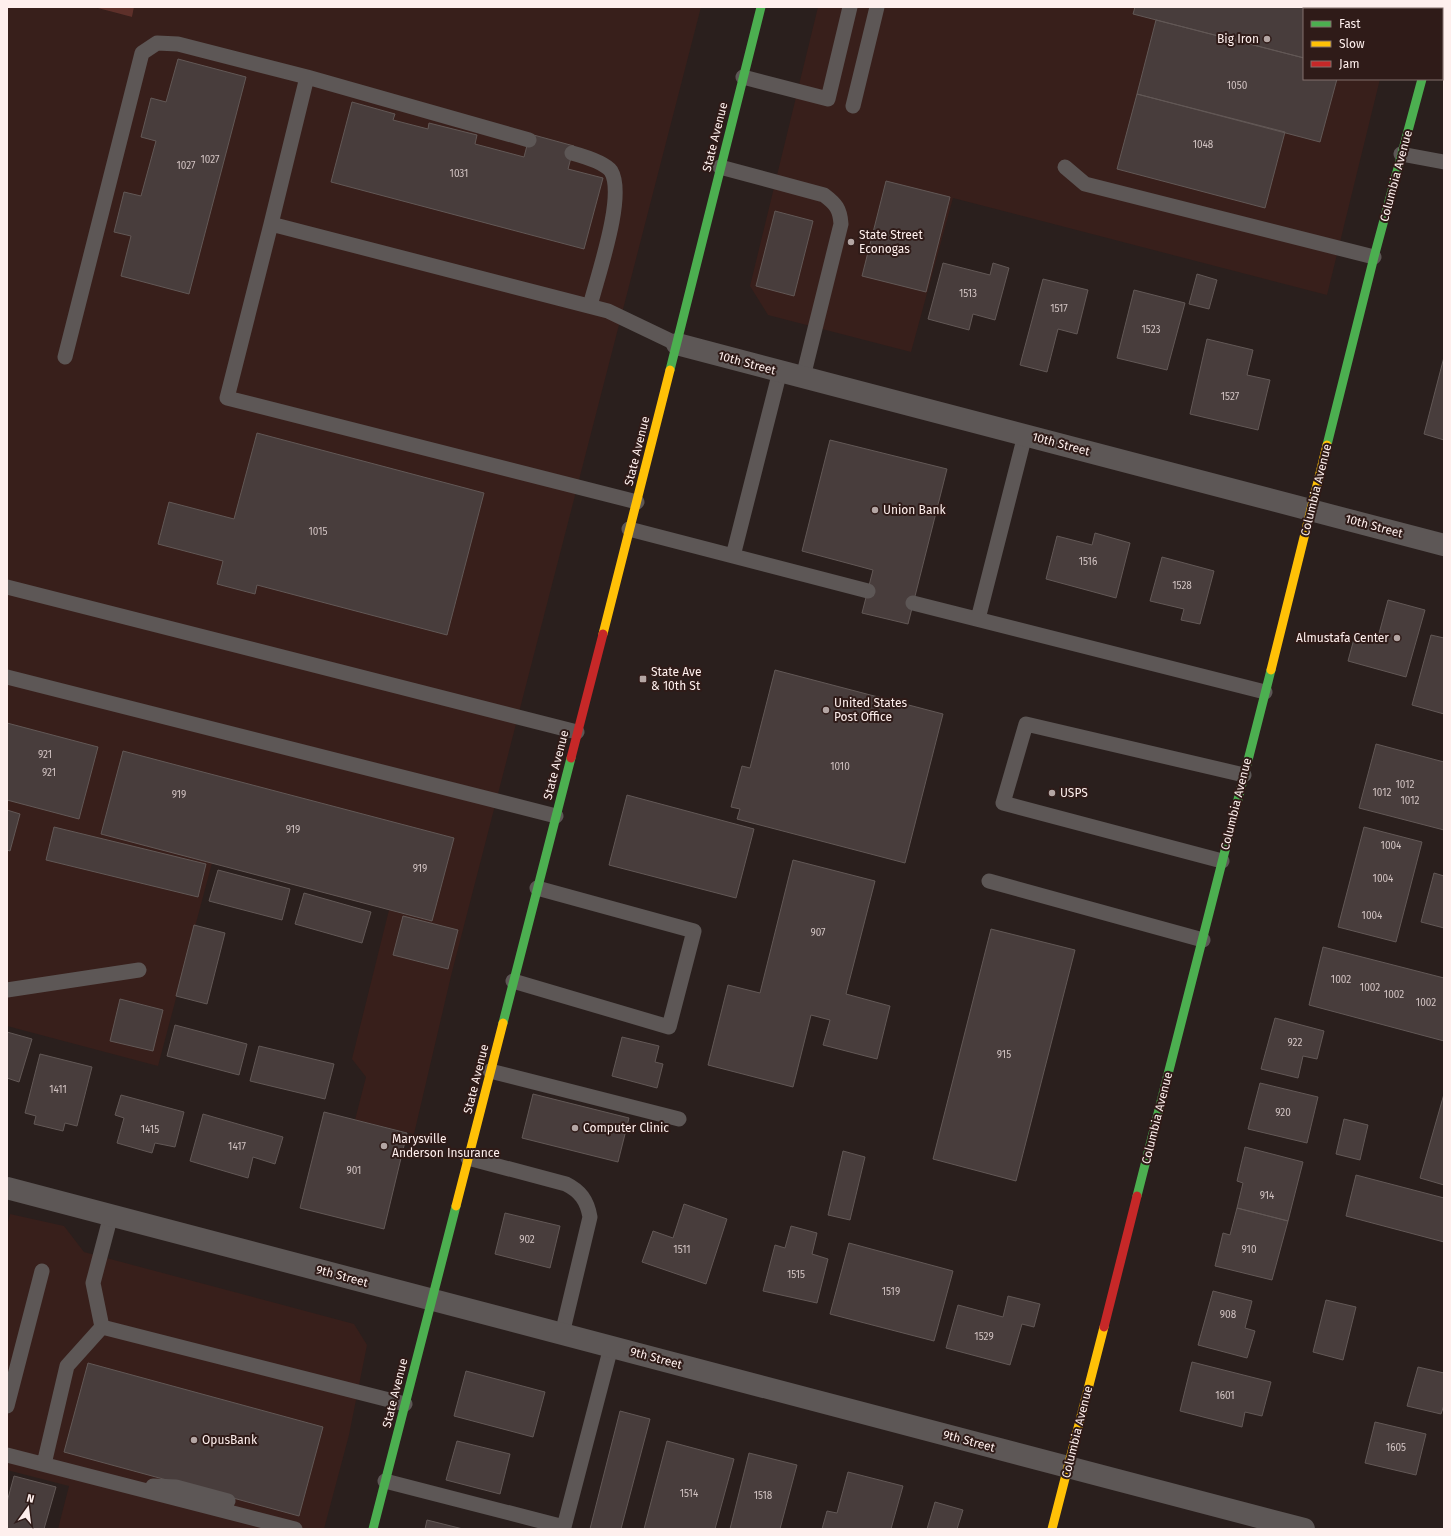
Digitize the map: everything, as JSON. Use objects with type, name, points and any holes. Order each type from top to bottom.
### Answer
[{"type":"main road","name":"State Avenue","points":[[372,1529],[637,502],[761,7]]},
{"type":"main road","name":"Columbia Avenue","points":[[1052,1529],[1374,257],[1422,80]]},
{"type":"street","name":"10th Street","points":[[677,344],[1444,545]]},
{"type":"street","name":"9th Street","points":[[7,1188],[1304,1529]]},
{"type":"lane","points":[[743,77],[828,99],[850,7]]},
{"type":"lane","points":[[853,106],[877,7]]},
{"type":"lane","points":[[65,357],[142,53],[157,43],[178,44],[307,77],[529,140]]},
{"type":"lane","points":[[307,77],[227,398],[637,502]]},
{"type":"lane","points":[[572,153],[597,161],[610,170],[614,181],[616,198],[614,217],[590,306]]},
{"type":"lane","points":[[1402,154],[1444,162]]},
{"type":"lane","points":[[720,167],[824,195],[833,202],[840,213],[841,224],[802,377]]},
{"type":"lane","points":[[1065,167],[1085,184],[1374,257]]},
{"type":"lane","points":[[271,224],[608,311],[677,344]]},
{"type":"lane","points":[[733,556],[780,371]]},
{"type":"lane","points":[[978,619],[1025,435]]},
{"type":"lane","points":[[629,529],[868,591]]},
{"type":"lane","points":[[7,587],[577,732]]},
{"type":"lane","points":[[913,603],[1265,692]]},
{"type":"lane","points":[[7,677],[556,816]]},
{"type":"lane","points":[[1222,861],[1002,803],[1026,724],[1244,774]]},
{"type":"lane","points":[[989,881],[1202,940]]},
{"type":"lane","points":[[513,981],[669,1027],[694,931],[537,888]]},
{"type":"lane","points":[[7,990],[139,970]]},
{"type":"lane","points":[[490,1071],[679,1120]]},
{"type":"lane","points":[[468,1158],[566,1184],[576,1189],[583,1196],[588,1206],[590,1216],[589,1224],[562,1334]]},
{"type":"lane","points":[[102,1327],[93,1283],[111,1215]]},
{"type":"lane","points":[[7,1406],[42,1271]]},
{"type":"lane","points":[[102,1327],[405,1404]]},
{"type":"lane","points":[[44,1464],[67,1366],[102,1327]]},
{"type":"lane","points":[[385,1481],[564,1527],[611,1347]]},
{"type":"lane","points":[[7,1455],[295,1529]]},
{"type":"lane","points":[[120,1484],[176,1487],[282,1516],[301,1529]]},
{"type":"shaded area","points":[[7,7],[94,7],[132,17],[134,7],[701,7],[451,976],[414,1134],[355,1120],[366,1077],[352,1059],[389,910],[212,863],[158,1066],[7,1026]]},
{"type":"shaded area","points":[[94,7],[134,7],[132,17]]},
{"type":"shaded area","points":[[818,7],[1397,7],[1303,8],[1303,80],[1380,80],[1327,295],[953,198],[911,352],[768,315],[750,286]]},
{"type":"shaded area","points":[[10,1214],[64,1226],[84,1252],[354,1324],[367,1345],[349,1435],[324,1529],[58,1529],[69,1486],[7,1470],[7,1226]]},
{"type":"building","name":"Big Iron","points":[[1135,7],[1383,7],[1303,8],[1303,58],[1133,14]]},
{"type":"building","points":[[1156,20],[1303,58],[1303,80],[1337,80],[1320,142],[1137,94]]},
{"type":"building","points":[[178,59],[246,77],[189,294],[121,276],[131,236],[114,232],[124,192],[141,196],[156,141],[141,137],[151,98],[166,102]]},
{"type":"building","points":[[1137,94],[1285,132],[1265,208],[1117,169]]},
{"type":"building","points":[[352,102],[395,114],[393,120],[428,129],[429,123],[477,135],[475,144],[524,157],[530,134],[574,146],[568,169],[603,178],[584,249],[331,182]]},
{"type":"building","points":[[886,181],[950,197],[926,292],[862,276]]},
{"type":"building","points":[[775,211],[813,221],[794,296],[756,286]]},
{"type":"building","points":[[943,263],[990,275],[993,263],[1009,268],[995,320],[973,314],[969,330],[928,319]]},
{"type":"building","points":[[1197,274],[1217,280],[1209,309],[1189,304]]},
{"type":"building","points":[[1043,279],[1088,290],[1077,334],[1058,329],[1047,372],[1020,365]]},
{"type":"building","points":[[1134,290],[1185,303],[1167,370],[1117,358]]},
{"type":"building","points":[[1207,339],[1253,350],[1247,375],[1270,380],[1258,430],[1190,414]]},
{"type":"building","points":[[1444,357],[1444,440],[1424,434]]},
{"type":"building","points":[[257,433],[484,493],[447,635],[257,585],[255,594],[217,584],[223,561],[158,544],[169,502],[234,519]]},
{"type":"building","name":"Union Bank","points":[[830,440],[947,469],[908,624],[862,613],[873,570],[802,551]]},
{"type":"building","points":[[1095,533],[1130,543],[1116,598],[1046,579],[1057,536],[1092,545]]},
{"type":"building","points":[[1162,557],[1214,571],[1200,624],[1181,620],[1184,609],[1150,601]]},
{"type":"building","name":"Almustafa Center","points":[[1388,600],[1425,610],[1406,677],[1348,661],[1355,635],[1377,641]]},
{"type":"building","points":[[1431,635],[1444,638],[1444,714],[1412,705]]},
{"type":"building","points":[[775,670],[943,714],[905,863],[737,819],[740,809],[731,807],[742,766],[750,768]]},
{"type":"building","points":[[7,723],[98,747],[79,819],[7,800]]},
{"type":"building","points":[[1376,744],[1444,762],[1444,830],[1359,808]]},
{"type":"building","points":[[123,751],[454,838],[432,921],[101,834]]},
{"type":"building","points":[[627,795],[754,829],[736,898],[609,865]]},
{"type":"building","points":[[7,810],[20,814],[10,851],[7,850]]},
{"type":"building","points":[[54,827],[206,864],[198,897],[46,860]]},
{"type":"building","points":[[1364,827],[1422,842],[1396,942],[1338,927]]},
{"type":"building","points":[[793,860],[875,881],[846,994],[890,1006],[877,1059],[823,1045],[830,1020],[811,1015],[793,1087],[708,1065],[728,985],[760,993]]},
{"type":"building","points":[[218,870],[290,889],[282,920],[209,901]]},
{"type":"building","points":[[1434,873],[1444,876],[1444,928],[1421,922]]},
{"type":"building","points":[[304,893],[371,912],[362,943],[295,924]]},
{"type":"building","points":[[403,916],[458,930],[448,969],[393,955]]},
{"type":"building","points":[[194,925],[225,933],[207,1004],[176,996]]},
{"type":"building","points":[[991,929],[1075,950],[1016,1181],[933,1159]]},
{"type":"building","points":[[1323,947],[1444,978],[1444,1041],[1309,1005]]},
{"type":"building","points":[[120,999],[163,1010],[153,1051],[110,1041]]},
{"type":"building","points":[[1275,1018],[1324,1031],[1317,1059],[1303,1056],[1298,1078],[1261,1069]]},
{"type":"building","points":[[175,1025],[247,1044],[239,1075],[167,1056]]},
{"type":"building","points":[[7,1032],[32,1039],[19,1082],[7,1078]]},
{"type":"building","points":[[622,1037],[659,1046],[655,1062],[663,1064],[657,1088],[612,1076]]},
{"type":"building","points":[[259,1046],[334,1064],[325,1099],[250,1081]]},
{"type":"building","points":[[40,1054],[92,1067],[77,1126],[65,1123],[63,1131],[34,1124],[36,1116],[25,1113]]},
{"type":"building","points":[[1260,1083],[1318,1097],[1307,1143],[1248,1129]]},
{"type":"building","name":"Computer Clinic","points":[[533,1094],[629,1118],[618,1162],[522,1138]]},
{"type":"building","points":[[1444,1094],[1444,1185],[1420,1178]]},
{"type":"building","points":[[121,1095],[184,1112],[175,1147],[155,1143],[152,1153],[117,1143],[124,1118],[115,1115]]},
{"type":"building","points":[[324,1112],[407,1133],[384,1229],[300,1208]]},
{"type":"building","points":[[203,1114],[283,1137],[275,1164],[253,1157],[248,1178],[190,1161]]},
{"type":"building","points":[[1344,1119],[1368,1125],[1360,1160],[1336,1154]]},
{"type":"building","points":[[1245,1147],[1303,1162],[1288,1221],[1237,1208],[1243,1183],[1237,1181]]},
{"type":"building","points":[[843,1151],[865,1157],[850,1220],[828,1215]]},
{"type":"building","points":[[1356,1175],[1444,1198],[1444,1242],[1346,1216]]},
{"type":"building","points":[[684,1204],[727,1219],[706,1284],[642,1262],[653,1231],[673,1238]]},
{"type":"building","points":[[1237,1208],[1288,1221],[1272,1280],[1215,1266],[1223,1233],[1230,1235]]},
{"type":"building","points":[[505,1213],[560,1226],[550,1268],[495,1254]]},
{"type":"building","points":[[791,1226],[817,1233],[812,1254],[828,1259],[817,1303],[763,1291],[775,1245],[785,1248]]},
{"type":"building","points":[[849,1243],[953,1271],[934,1341],[830,1314]]},
{"type":"building","points":[[1213,1291],[1252,1301],[1245,1328],[1255,1331],[1247,1358],[1198,1345]]},
{"type":"building","points":[[1008,1296],[1040,1304],[1034,1327],[1022,1324],[1010,1365],[946,1348],[958,1305],[1003,1317]]},
{"type":"building","points":[[1326,1300],[1356,1307],[1343,1360],[1313,1352]]},
{"type":"building","points":[[1192,1362],[1271,1382],[1262,1416],[1245,1412],[1242,1427],[1180,1411]]},
{"type":"building","name":"OpusBank","points":[[88,1363],[323,1427],[299,1516],[64,1452]]},
{"type":"building","points":[[1418,1367],[1444,1373],[1444,1405],[1441,1414],[1407,1406]]},
{"type":"building","points":[[466,1371],[545,1392],[533,1437],[454,1416]]},
{"type":"building","points":[[620,1411],[650,1419],[621,1529],[590,1529]]},
{"type":"building","points":[[1375,1422],[1426,1434],[1416,1475],[1365,1463]]},
{"type":"building","points":[[457,1441],[510,1454],[500,1494],[446,1480]]},
{"type":"building","points":[[667,1441],[734,1459],[715,1529],[644,1529]]},
{"type":"building","points":[[749,1453],[797,1465],[780,1529],[730,1529]]},
{"type":"building","points":[[848,1472],[903,1486],[891,1529],[822,1529],[827,1511],[837,1513]]},
{"type":"building","points":[[14,1476],[56,1487],[44,1529],[7,1529],[7,1502]]},
{"type":"building","points":[[935,1502],[963,1510],[957,1529],[927,1529]]},
{"type":"building","points":[[427,1520],[463,1529],[425,1529]]},
{"type":"traffic: fast","points":[[670,370],[761,7]]},
{"type":"traffic: fast","points":[[1327,445],[1374,257],[1422,80]]},
{"type":"traffic: fast","points":[[1137,1196],[1271,670]]},
{"type":"traffic: fast","points":[[503,1023],[571,758]]},
{"type":"traffic: fast","points":[[373,1529],[456,1206]]},
{"type":"traffic: slow","points":[[603,634],[670,370]]},
{"type":"traffic: slow","points":[[1271,670],[1327,445]]},
{"type":"traffic: slow","points":[[456,1206],[503,1023]]},
{"type":"traffic: slow","points":[[1052,1529],[1104,1327]]},
{"type":"traffic: jam","points":[[571,758],[603,634]]},
{"type":"traffic: jam","points":[[1104,1327],[1137,1196]]},
{"type":"place","name":"Big Iron","points":[[1267,39]]},
{"type":"place","name":"State Street Econogas","points":[[851,242]]},
{"type":"place","name":"Union Bank","points":[[875,510]]},
{"type":"place","name":"Almustafa Center","points":[[1397,638]]},
{"type":"place","name":"State Ave & 10th St","points":[[643,679]]},
{"type":"place","name":"United States Post Office","points":[[826,710]]},
{"type":"place","name":"USPS","points":[[1052,793]]},
{"type":"place","name":"Computer Clinic","points":[[575,1128]]},
{"type":"place","name":"Marysville Anderson Insurance","points":[[384,1146]]},
{"type":"place","name":"OpusBank","points":[[194,1440]]}]
